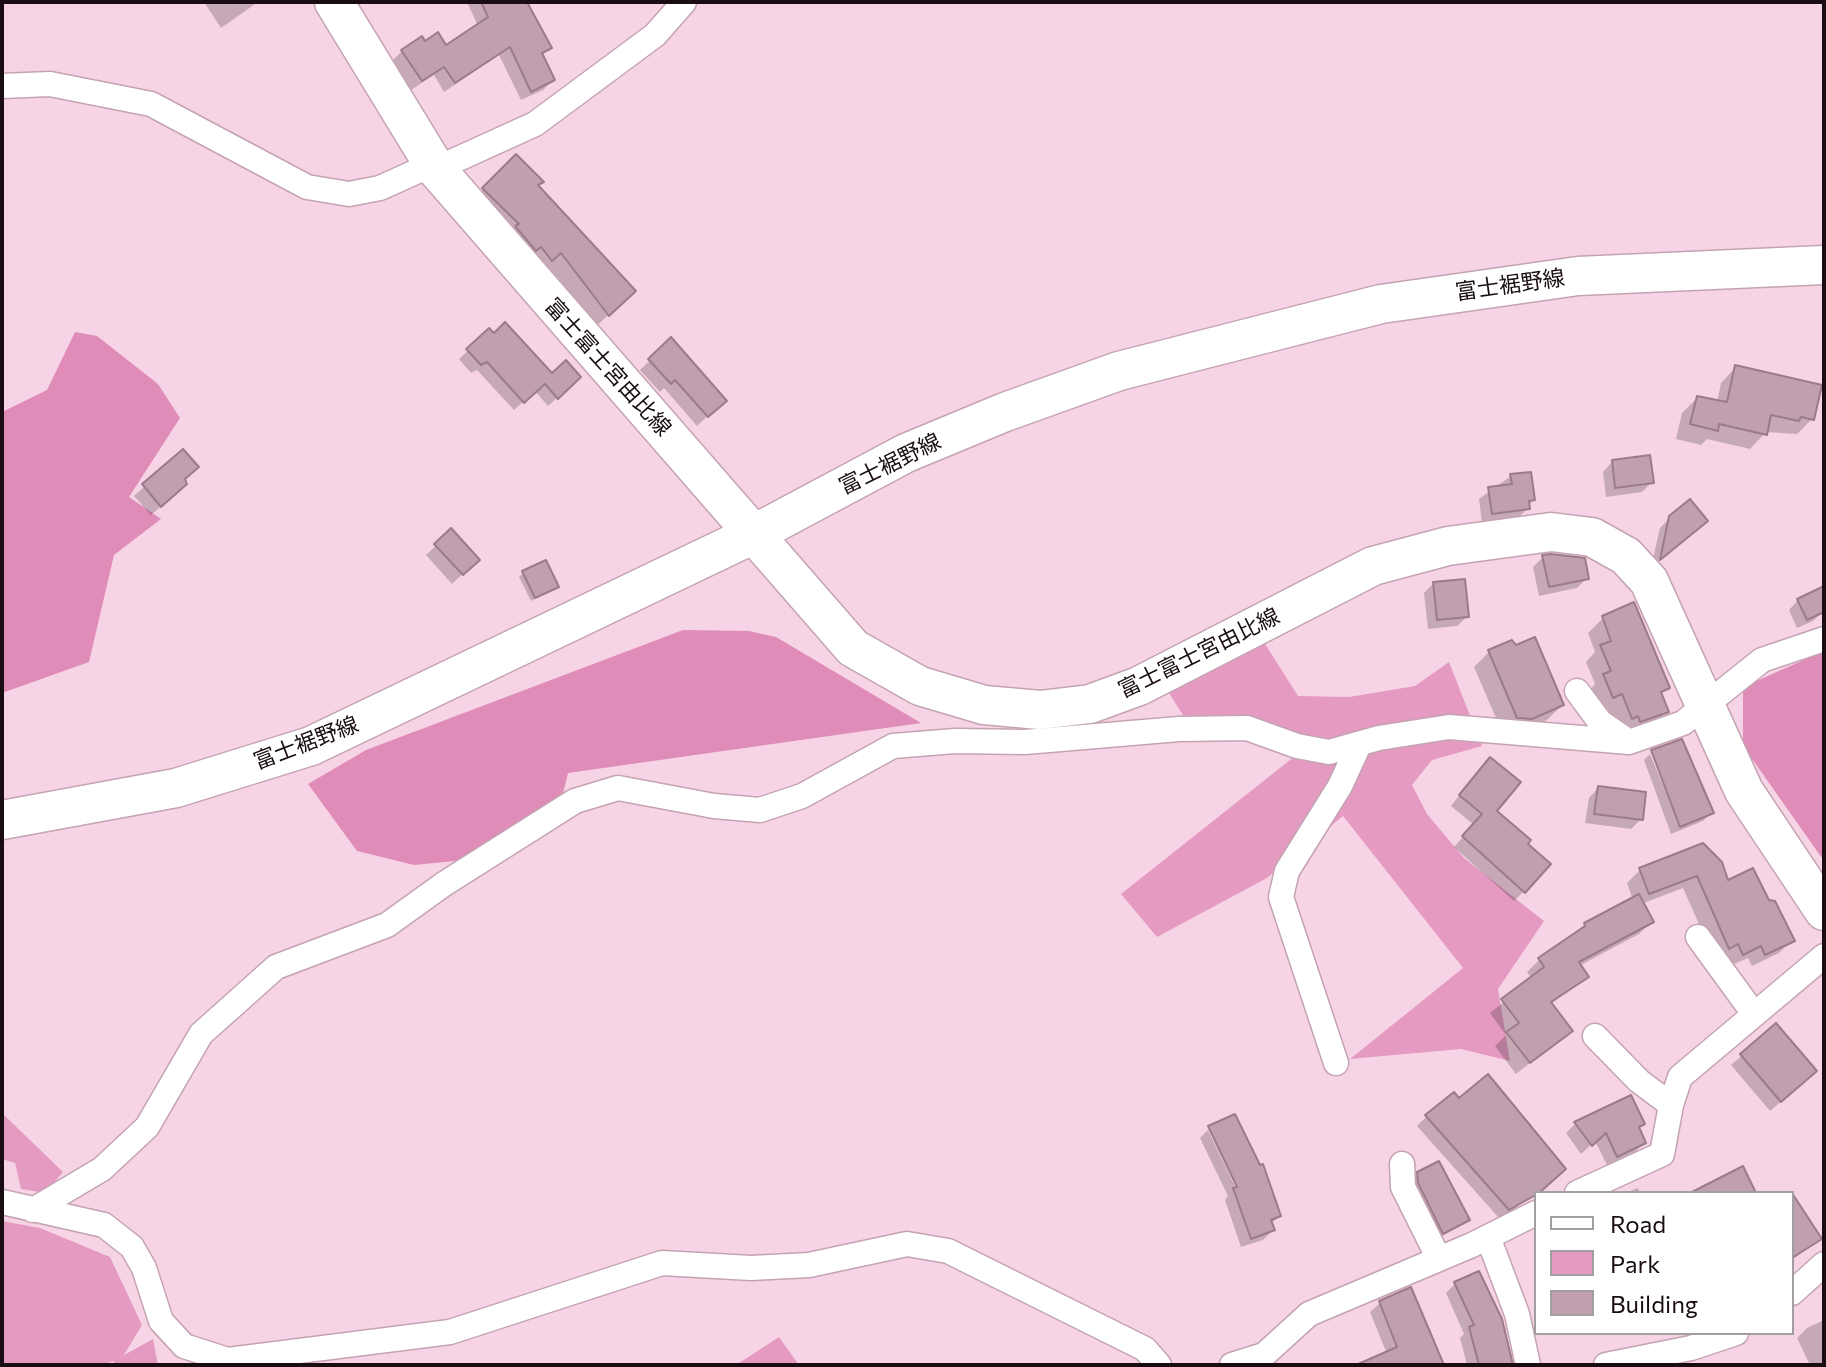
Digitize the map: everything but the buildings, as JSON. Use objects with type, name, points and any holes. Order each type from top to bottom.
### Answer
[{"type":"main road","name":"富士富士宮由比線","points":[[334,2],[434,166],[853,648],[920,686],[984,705],[1040,710],[1090,704],[1139,686],[1373,566],[1448,546],[1551,532],[1592,537],[1626,556],[1649,581],[1744,791],[1824,911]]},
{"type":"main road","name":"富士裾野線","points":[[2,820],[176,788],[311,746],[756,533],[906,453],[1005,412],[1119,371],[1243,336],[1381,304],[1578,276],[1824,265]]},
{"type":"street","points":[[2,86],[50,84],[151,104],[307,187],[349,194],[380,188],[535,124],[655,35],[684,2]]},
{"type":"street","points":[[33,1210],[102,1169],[147,1127],[201,1034],[276,967],[387,925],[575,801],[618,788],[714,806],[760,810],[802,796],[893,746],[955,741],[1025,742],[1179,729],[1247,728],[1297,746],[1329,752],[1358,747],[1379,738],[1449,727],[1629,742],[1683,723],[1762,660],[1824,639]]},
{"type":"street","points":[[1577,691],[1600,722],[1629,742]]},
{"type":"street","points":[[1336,1063],[1281,897],[1287,871],[1340,786],[1358,747]]},
{"type":"street","points":[[1698,937],[1754,1014]]},
{"type":"street","points":[[1581,1191],[1662,1154],[1680,1077],[1824,956]]},
{"type":"street","points":[[1595,1036],[1639,1081],[1671,1105]]},
{"type":"street","points":[[1402,1164],[1403,1187],[1439,1259]]},
{"type":"street","points":[[2,1202],[104,1225],[132,1247],[161,1321],[184,1346],[228,1360],[450,1332],[662,1263],[751,1268],[809,1265],[907,1244],[948,1251],[1145,1349],[1159,1365]]},
{"type":"street","points":[[1232,1365],[1264,1355],[1309,1314],[1439,1259],[1534,1214]]},
{"type":"street","points":[[1488,1237],[1517,1314],[1528,1365]]},
{"type":"street","points":[[1794,1291],[1824,1264]]},
{"type":"street","points":[[1606,1365],[1694,1356],[1732,1335]]},
{"type":"green space","points":[[1262,639],[1298,696],[1349,697],[1415,686],[1449,662],[1482,746],[1432,760],[1412,785],[1427,814],[1464,858],[1544,921],[1498,989],[1510,1061],[1461,1049],[1350,1059],[1463,968],[1343,816],[1267,878],[1157,937],[1121,894],[1295,756],[1244,737],[1198,739],[1169,693]]},
{"type":"green space","points":[[2,1113],[63,1172],[45,1193],[21,1189],[15,1163],[2,1159]]},
{"type":"green space","points":[[2,1221],[40,1228],[110,1257],[142,1325],[124,1355],[153,1339],[158,1365],[113,1365],[114,1361],[100,1365],[2,1365]]},
{"type":"green space","points":[[779,1337],[799,1365],[736,1365]]},
{"type":"shaded area","points":[[75,332],[97,336],[158,384],[180,418],[129,497],[161,519],[114,555],[89,662],[2,693],[2,412],[47,390]]},
{"type":"shaded area","points":[[683,630],[749,631],[776,637],[921,723],[568,773],[555,827],[455,861],[414,865],[357,851],[308,784],[366,750]]},
{"type":"shaded area","points":[[1824,651],[1824,861],[1743,746],[1743,687]]}]
